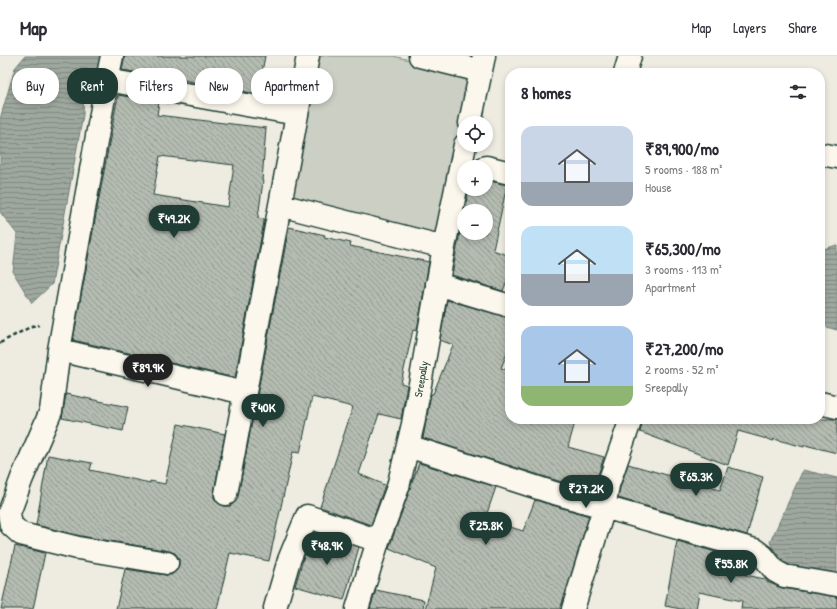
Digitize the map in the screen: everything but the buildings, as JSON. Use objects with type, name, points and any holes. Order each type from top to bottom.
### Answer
[{"type":"street","points":[[110,68],[112,56]]},
{"type":"street","points":[[226,494],[308,56]]},
{"type":"street","points":[[420,56],[482,63],[471,116]]},
{"type":"street","points":[[626,68],[630,56]]},
{"type":"street","points":[[118,82],[297,114]]},
{"type":"street","points":[[103,104],[59,350],[51,411],[22,478],[9,513],[12,524],[21,534],[78,548],[167,563]]},
{"type":"street","points":[[464,153],[474,160]]},
{"type":"street","name":"Sreepally","points":[[357,609],[378,541],[398,487],[408,446],[444,247],[464,153]]},
{"type":"street","points":[[825,155],[837,157]]},
{"type":"street","points":[[493,169],[505,172]]},
{"type":"street","points":[[280,205],[444,247]]},
{"type":"street","points":[[438,284],[505,304]]},
{"type":"street","points":[[59,350],[245,393]]},
{"type":"street","points":[[825,404],[837,407]]},
{"type":"street","points":[[573,609],[604,508],[610,478],[629,424]]},
{"type":"street","points":[[408,446],[550,492],[755,550],[764,556],[775,570],[784,576],[837,585]]},
{"type":"street","points":[[275,608],[289,560],[307,516],[378,541]]},
{"type":"path","points":[[0,343],[32,326],[64,324]]},
{"type":"shaded area","points":[[25,56],[106,56],[102,68],[67,68],[67,104],[83,104],[83,115],[52,284],[32,303],[13,272],[17,234],[0,212],[0,119],[12,78],[12,104],[59,104],[59,68],[15,68]]},
{"type":"shaded area","points":[[314,56],[393,56],[473,75],[466,116],[457,116],[457,152],[459,152],[444,238],[286,200],[305,104],[333,104],[333,68],[312,68]]},
{"type":"shaded area","points":[[837,245],[837,330],[825,326],[825,249]]},
{"type":"shaded area","points":[[803,470],[837,478],[837,574],[780,564],[770,542]]}]
